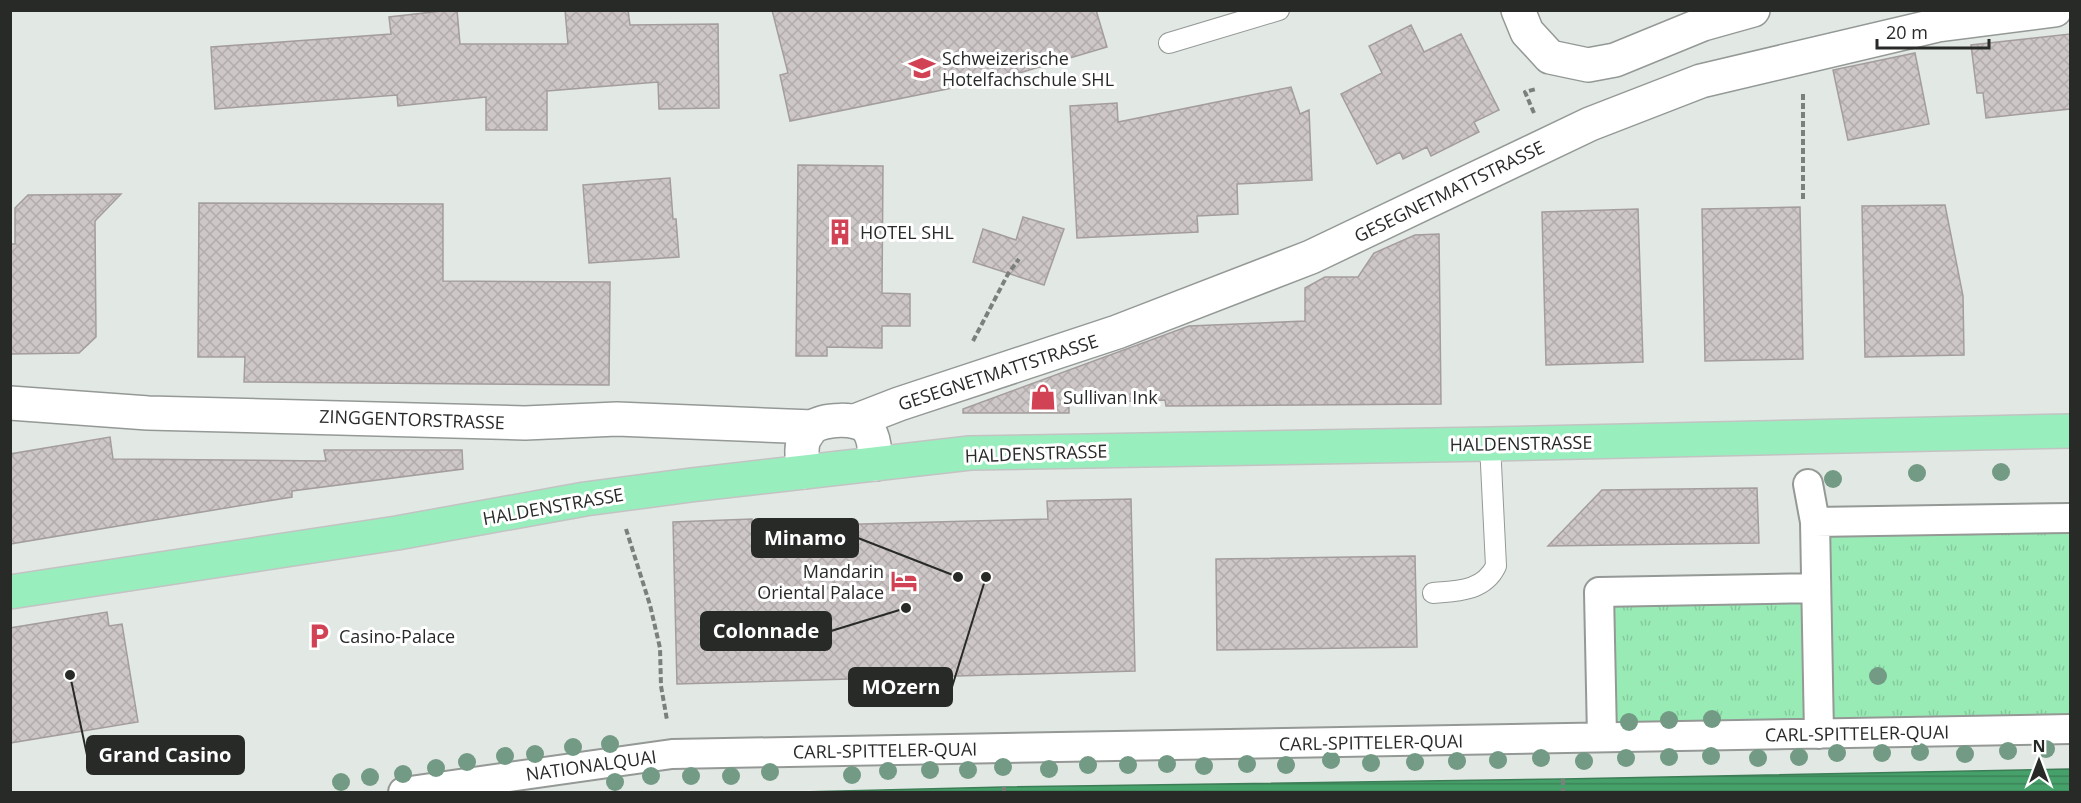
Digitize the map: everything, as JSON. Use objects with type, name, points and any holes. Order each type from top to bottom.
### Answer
[{"type":"main road","name":"HALDENSTRASSE","points":[[10,592],[397,533],[585,499],[970,453],[2070,431]]},
{"type":"street","points":[[1518,10],[1527,32],[1550,57],[1588,65],[1615,60],[1703,24],[1753,10]]},
{"type":"street","name":"GESEGNETMATTSTRASSE","points":[[813,427],[831,421],[855,421],[899,404],[1117,332],[1311,257],[1590,124],[1701,81],[1804,57],[1936,18],[2055,10]]},
{"type":"street","name":"ZINGGENTORSTRASSE","points":[[10,403],[148,413],[525,423],[617,419],[813,427]]},
{"type":"street","points":[[855,421],[867,427],[870,433],[875,451],[875,464]]},
{"type":"street","points":[[803,472],[802,449],[805,438],[813,427]]},
{"type":"street","points":[[1808,484],[1815,522],[1819,734]]},
{"type":"street","points":[[1815,522],[2070,518]]},
{"type":"street","points":[[1602,738],[1599,592],[1816,588]]},
{"type":"street","name":"CARL-SPITTELER-QUAI","points":[[672,754],[2070,729]]},
{"type":"street","name":"NATIONALQUAI","points":[[403,792],[672,754]]},
{"type":"lane","points":[[1170,44],[1279,10]]},
{"type":"lane","points":[[1433,593],[1475,587],[1491,576],[1496,566],[1490,444]]},
{"type":"path","points":[[1803,199],[1804,57]]},
{"type":"path","points":[[952,388],[960,366],[1008,274],[1020,259]]},
{"type":"path","points":[[626,527],[650,605],[660,648],[661,686],[672,754]]},
{"type":"path","points":[[1563,779],[1563,792]]},
{"type":"path","points":[[1004,787],[1004,792]]},
{"type":"green space","points":[[2070,518],[2070,729],[1602,737],[1599,592],[1816,588],[1815,522]]},
{"type":"shaded area","points":[[2070,769],[2070,792],[800,792],[1004,787]]},
{"type":"building","points":[[457,10],[460,44],[568,44],[565,10],[628,10],[630,25],[718,24],[719,108],[659,109],[658,82],[547,91],[547,130],[486,130],[486,97],[398,106],[397,95],[215,109],[211,47],[391,34],[389,17]]},
{"type":"building","name":"Schweizerische Hotelfachschule SHL","points":[[772,10],[1096,10],[1107,47],[1006,77],[790,121],[780,75],[788,73]]},
{"type":"building","points":[[1411,25],[1424,52],[1461,34],[1499,110],[1474,122],[1479,132],[1431,156],[1427,147],[1403,159],[1400,152],[1377,164],[1341,94],[1382,73],[1369,46]]},
{"type":"building","points":[[2070,34],[2070,109],[1986,118],[1983,93],[1977,93],[1971,45]]},
{"type":"building","points":[[1915,53],[1929,124],[1848,140],[1833,70]]},
{"type":"building","points":[[1291,87],[1300,114],[1309,110],[1312,180],[1237,184],[1238,214],[1197,216],[1198,232],[1077,238],[1070,106],[1117,103],[1118,122]]},
{"type":"building","name":"HOTEL SHL","points":[[798,165],[883,166],[882,293],[910,294],[910,326],[882,326],[882,348],[827,347],[827,356],[796,356]]},
{"type":"building","points":[[670,178],[679,257],[589,263],[583,185]]},
{"type":"building","points":[[121,194],[95,221],[96,337],[79,353],[10,354],[10,244],[15,244],[15,208],[28,195]]},
{"type":"building","points":[[199,203],[443,204],[443,281],[610,282],[609,385],[244,382],[245,357],[198,357]]},
{"type":"building","points":[[1945,205],[1963,296],[1964,355],[1865,357],[1862,206]]},
{"type":"building","points":[[1800,207],[1803,359],[1705,361],[1702,209]]},
{"type":"building","points":[[1638,209],[1643,362],[1546,365],[1542,212]]},
{"type":"building","points":[[1023,217],[1064,229],[1044,285],[973,262],[983,229],[1016,240]]},
{"type":"building","points":[[1439,234],[1441,404],[1166,406],[1165,400],[1069,403],[1069,413],[963,413],[963,409],[1189,326],[1305,321],[1305,288],[1325,277],[1358,277],[1374,253],[1415,235]]},
{"type":"building","points":[[110,437],[113,459],[326,461],[324,450],[462,450],[463,469],[292,491],[292,497],[10,544],[10,454]]},
{"type":"building","points":[[1757,488],[1759,543],[1548,546],[1602,490]]},
{"type":"building","name":"Mandarin Oriental Palace","points":[[1131,499],[1135,671],[677,684],[673,522],[752,519],[752,527],[1048,519],[1047,501]]},
{"type":"building","points":[[1415,556],[1417,647],[1217,650],[1216,559]]},
{"type":"building","points":[[107,612],[109,626],[122,624],[138,722],[10,743],[10,628]]},
{"type":"place","name":"Schweizerische Hotelfachschule SHL","points":[[922,68]]},
{"type":"place","name":"HOTEL SHL","points":[[840,232]]},
{"type":"place","name":"Sullivan Ink","points":[[1043,397]]},
{"type":"place","name":"Minamo","points":[[958,577]]},
{"type":"place","name":"MOzern","points":[[986,577]]},
{"type":"place","name":"Mandarin Oriental Palace","points":[[904,581]]},
{"type":"place","name":"Colonnade","points":[[906,608]]},
{"type":"place","name":"Casino-Palace","points":[[319,636]]},
{"type":"place","name":"Grand Casino","points":[[70,675]]}]
